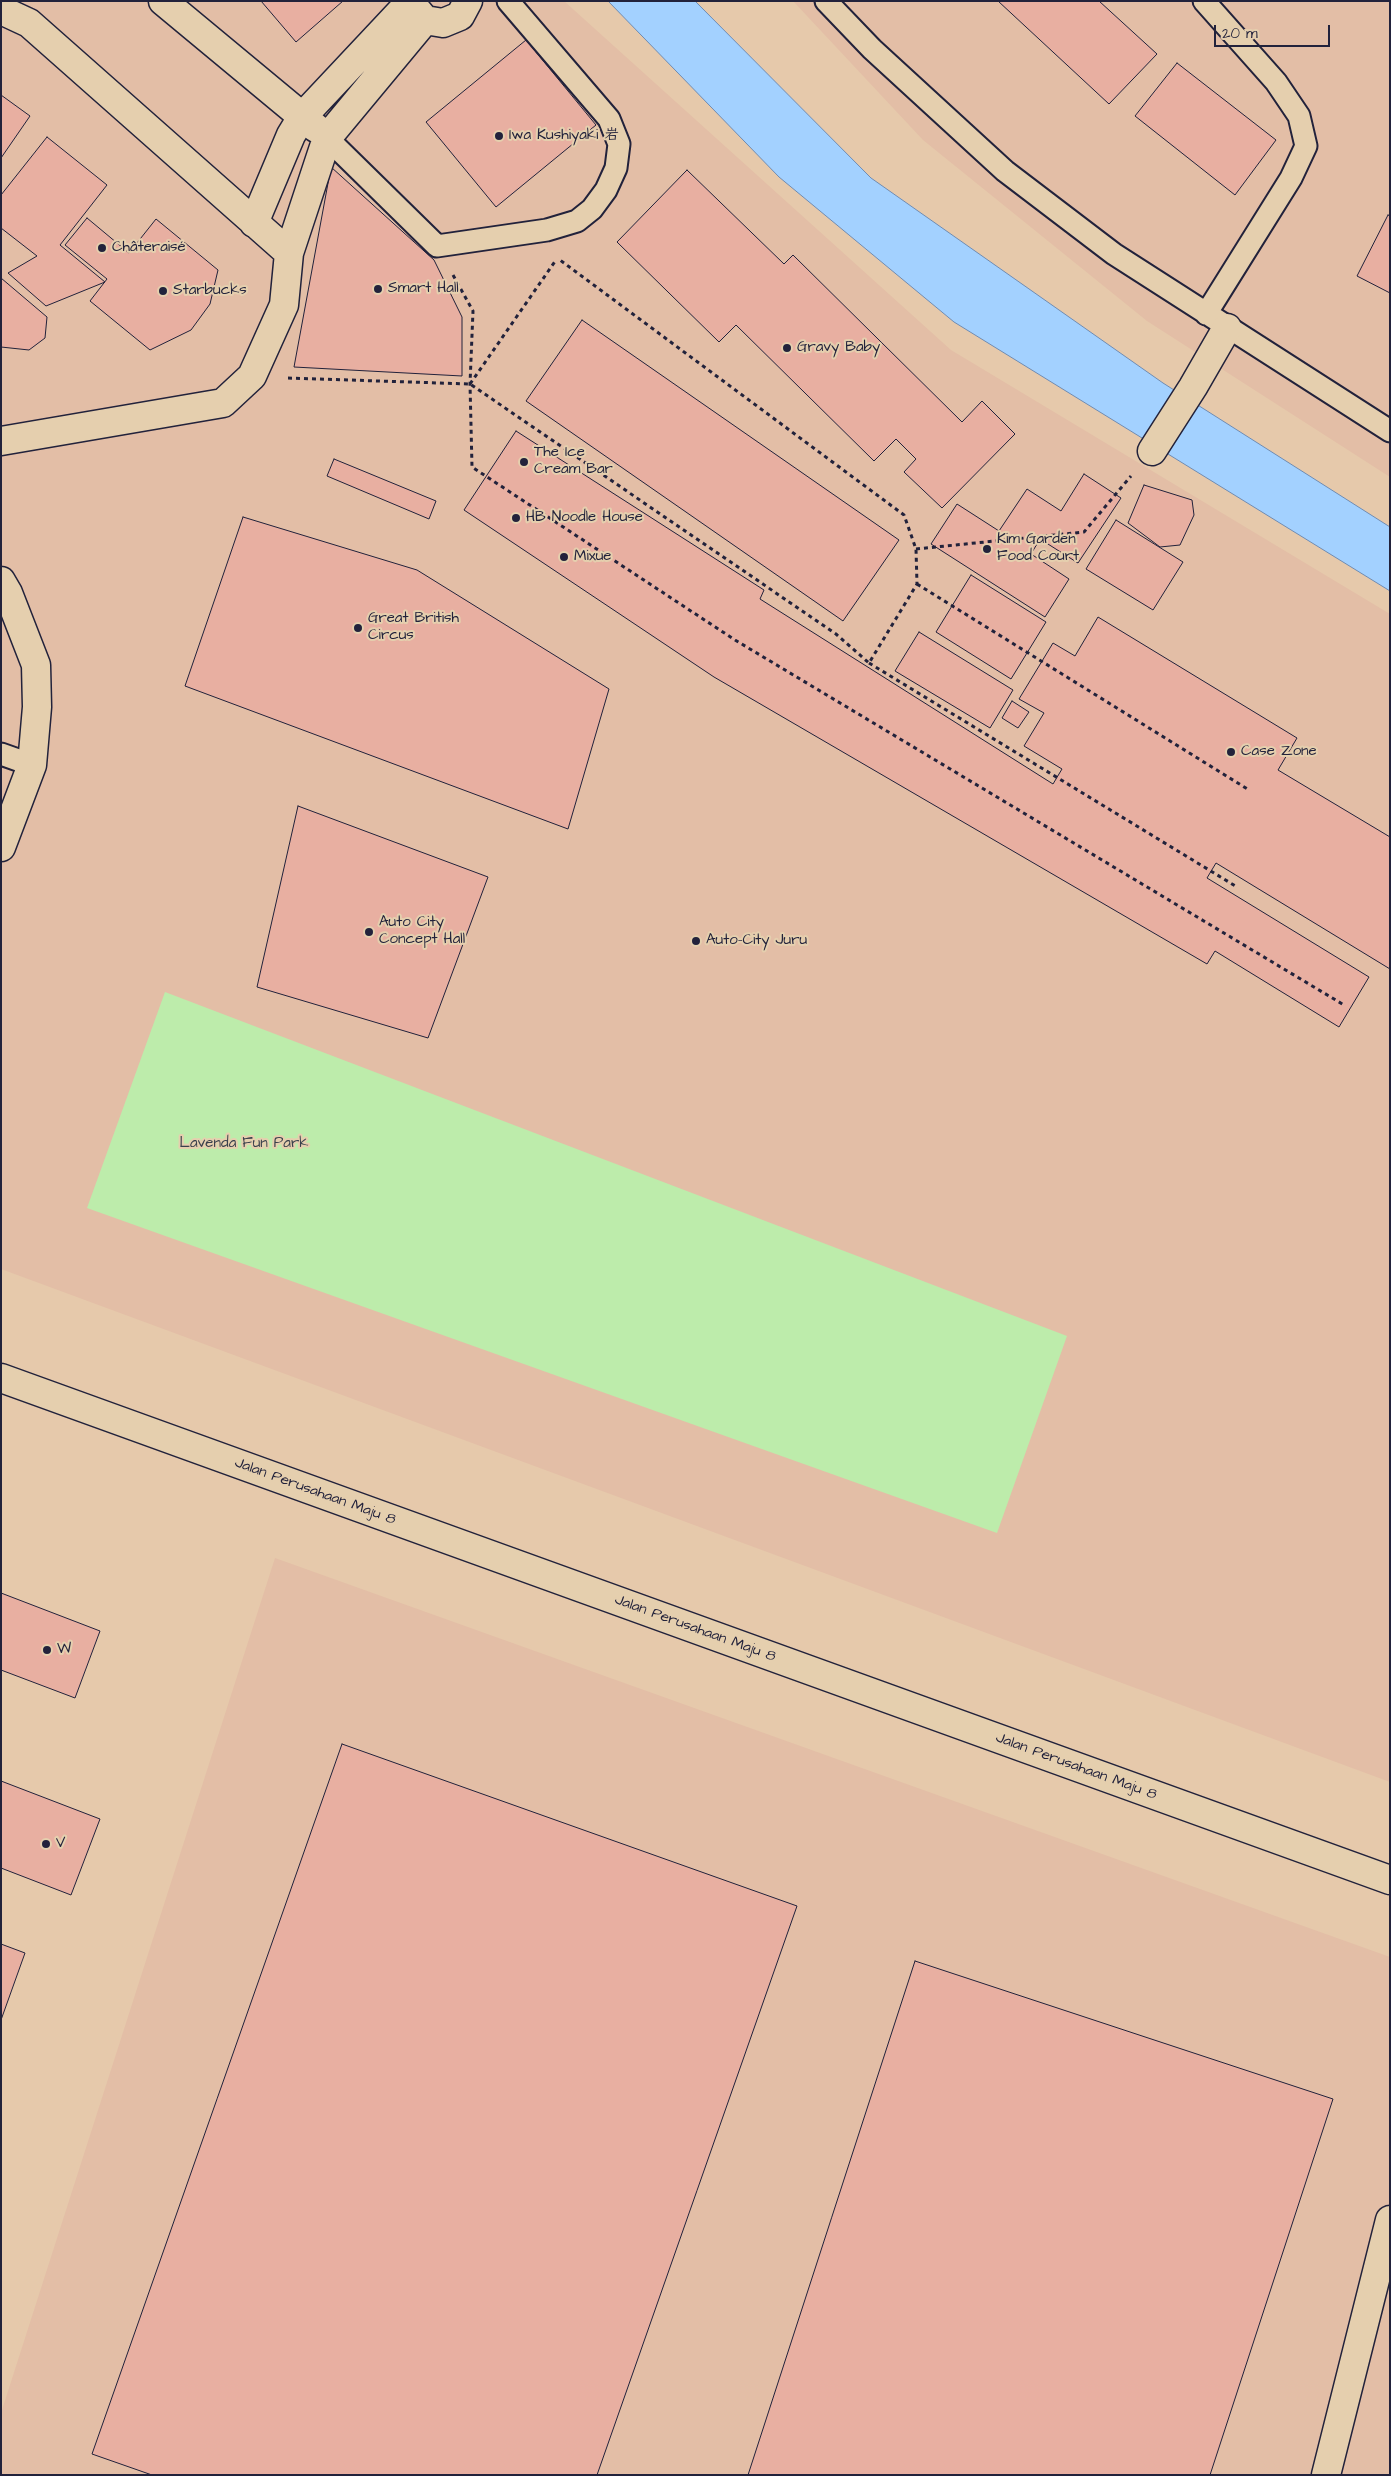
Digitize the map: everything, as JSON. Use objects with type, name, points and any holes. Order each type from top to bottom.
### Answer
[{"type":"street","points":[[163,1],[328,138]]},
{"type":"street","points":[[416,7],[443,23],[452,21],[466,8],[468,1]]},
{"type":"street","points":[[254,223],[291,135],[302,117],[416,7]]},
{"type":"street","points":[[1,441],[223,404],[252,376],[284,305],[289,253],[328,138],[416,7]]},
{"type":"street","points":[[1,10],[28,23],[289,253]]},
{"type":"street","points":[[1152,451],[1193,387],[1216,321]]},
{"type":"street","points":[[1,581],[8,593],[36,665],[37,707],[32,765],[1,847]]},
{"type":"street","name":"Jalan Perusahaan Maju 8","points":[[1,1378],[1390,1880]]},
{"type":"street","points":[[1326,2475],[1390,2220]]},
{"type":"lane","points":[[328,138],[437,246],[548,230],[577,221],[592,210],[606,190],[616,168],[619,144],[609,119],[508,1]]},
{"type":"lane","points":[[826,1],[872,49],[1006,171],[1114,254],[1390,431]]},
{"type":"lane","points":[[1204,1],[1276,82],[1300,116],[1306,146],[1216,321]]},
{"type":"lane","points":[[1,754],[32,765]]},
{"type":"path","points":[[437,246],[473,311],[470,384],[472,467],[735,640],[1344,1005]]},
{"type":"path","points":[[470,384],[557,258],[904,515],[916,550],[917,584],[869,663]]},
{"type":"path","points":[[252,376],[470,384],[836,634],[869,663],[1237,886]]},
{"type":"path","points":[[916,550],[1084,532],[1152,451]]},
{"type":"path","points":[[917,584],[1249,790]]},
{"type":"shaded area","name":"Auto-City Juru","points":[[1,1],[564,1],[951,350],[1390,614],[1390,1782],[1,1269]]},
{"type":"shaded area","points":[[793,1],[1390,1],[1390,477],[1147,321],[923,140]]},
{"type":"shaded area","points":[[275,1558],[1390,1957],[1390,2475],[1,2475],[1,2413]]},
{"type":"green space","name":"Lavenda Fun Park","points":[[165,992],[1067,1336],[997,1533],[87,1208]]},
{"type":"water","points":[[608,1],[695,1],[871,178],[1163,383],[1390,527],[1390,591],[954,322],[779,177]]},
{"type":"building","points":[[261,1],[343,1],[296,42]]},
{"type":"building","points":[[998,1],[1099,1],[1157,54],[1109,104]]},
{"type":"building","points":[[526,40],[596,125],[496,207],[426,122]]},
{"type":"building","points":[[1177,63],[1276,140],[1235,195],[1135,116]]},
{"type":"building","points":[[1,95],[30,116],[1,158]]},
{"type":"building","points":[[47,137],[107,185],[60,245],[105,282],[46,306],[8,273],[37,256],[1,228],[1,195]]},
{"type":"building","name":"Smart Hall","points":[[331,167],[434,260],[462,317],[462,376],[294,367]]},
{"type":"building","points":[[687,170],[784,264],[793,255],[962,422],[982,401],[1015,434],[942,508],[904,472],[916,459],[896,439],[874,461],[736,325],[719,342],[617,242]]},
{"type":"building","points":[[1388,215],[1390,216],[1390,293],[1357,276]]},
{"type":"building","points":[[87,218],[129,253],[156,219],[218,270],[210,304],[191,330],[150,350],[90,301],[107,279],[65,245]]},
{"type":"building","points":[[1,278],[47,317],[45,338],[29,350],[1,347]]},
{"type":"building","points":[[582,320],[899,540],[843,621],[526,401]]},
{"type":"building","points":[[516,431],[764,590],[760,599],[1053,784],[1062,769],[1024,746],[1044,713],[1019,699],[1053,643],[1075,656],[1098,617],[1297,738],[1278,770],[1390,837],[1390,969],[1216,863],[1207,878],[1369,977],[1339,1027],[1215,951],[1207,964],[714,677],[464,510]]},
{"type":"building","points":[[334,459],[436,501],[429,519],[327,476]]},
{"type":"building","name":"Kim Garden Food Court","points":[[1084,474],[1121,498],[1078,563],[1040,539],[1031,554],[1069,579],[1045,617],[931,544],[957,504],[999,531],[1027,489],[1061,511]]},
{"type":"building","points":[[1144,485],[1192,500],[1194,515],[1180,545],[1160,547],[1128,523]]},
{"type":"building","name":"Great British Circus","points":[[243,517],[417,570],[609,689],[568,829],[185,686]]},
{"type":"building","points":[[1116,520],[1183,562],[1153,610],[1086,569]]},
{"type":"building","points":[[971,575],[1046,622],[1011,679],[936,632]]},
{"type":"building","points":[[919,632],[1013,690],[990,728],[895,671]]},
{"type":"building","points":[[1012,701],[1029,712],[1018,728],[1002,718]]},
{"type":"building","name":"Auto City Concept Hall","points":[[298,806],[488,877],[428,1038],[257,987]]},
{"type":"building","name":"W","points":[[1,1593],[100,1631],[75,1698],[1,1670]]},
{"type":"building","points":[[342,1744],[797,1906],[597,2475],[152,2475],[92,2454]]},
{"type":"building","name":"V","points":[[1,1781],[100,1819],[71,1895],[1,1868]]},
{"type":"building","points":[[1,1944],[25,1953],[1,2020]]},
{"type":"building","points":[[915,1961],[1333,2099],[1210,2475],[748,2475]]},
{"type":"place","name":"Iwa Kushiyaki 岩","points":[[499,136]]},
{"type":"place","name":"Châteraisé","points":[[102,248]]},
{"type":"place","name":"Smart Hall","points":[[378,289]]},
{"type":"place","name":"Starbucks","points":[[163,291]]},
{"type":"place","name":"Gravy Baby","points":[[787,348]]},
{"type":"place","name":"The Ice Cream Bar","points":[[524,462]]},
{"type":"place","name":"HB Noodle House","points":[[516,518]]},
{"type":"place","name":"Kim Garden Food Court","points":[[987,549]]},
{"type":"place","name":"Mixue","points":[[564,557]]},
{"type":"place","name":"Great British Circus","points":[[358,628]]},
{"type":"place","name":"Case Zone","points":[[1231,752]]},
{"type":"place","name":"Auto City Concept Hall","points":[[369,932]]},
{"type":"place","name":"Auto-City Juru","points":[[696,941]]},
{"type":"place","name":"W","points":[[47,1650]]},
{"type":"place","name":"V","points":[[46,1844]]}]
